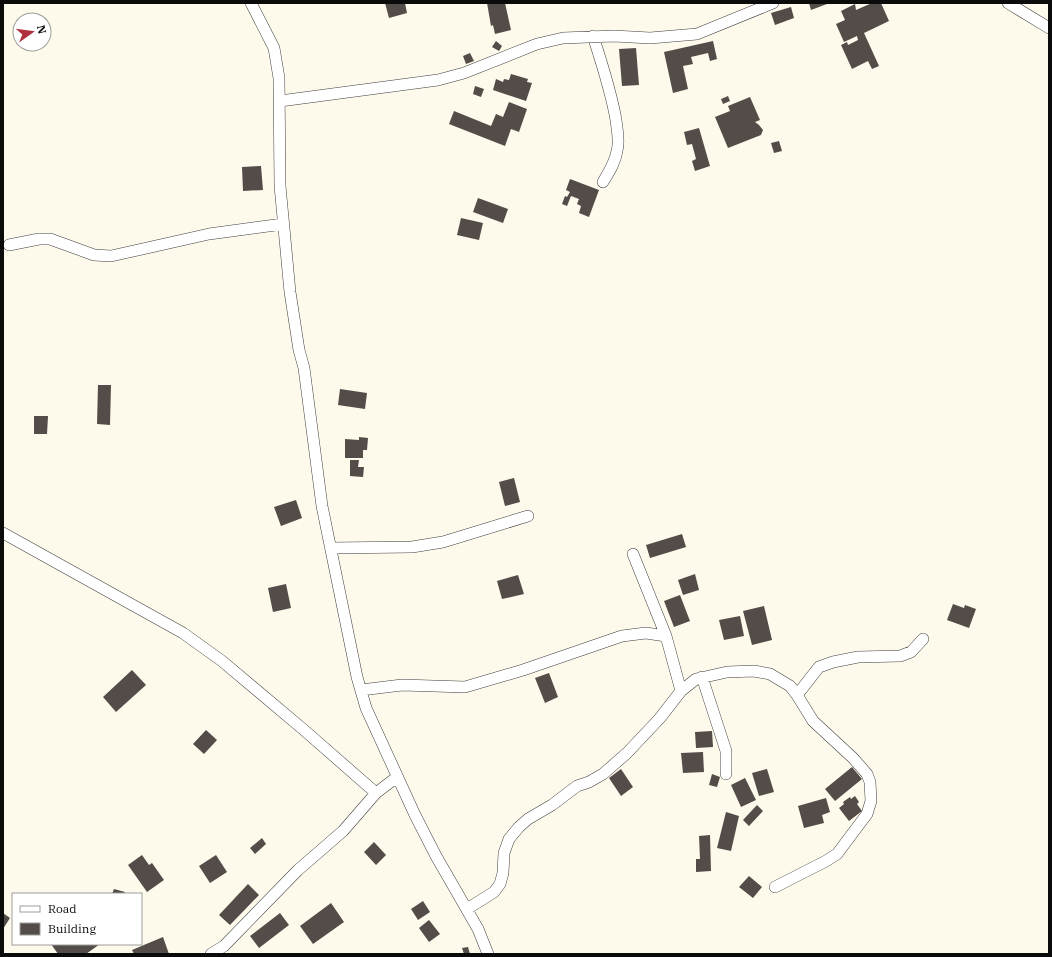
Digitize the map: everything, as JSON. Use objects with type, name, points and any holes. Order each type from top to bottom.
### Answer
[{"type":"street","points":[[251,3],[274,48],[279,78],[280,186],[290,292],[299,350],[304,368],[322,506],[355,669],[366,708],[397,777],[436,856],[478,929],[488,954]]},
{"type":"street","points":[[280,101],[438,80],[464,73],[537,44],[563,38],[593,36],[650,38],[697,34],[773,3]]},
{"type":"street","points":[[1008,3],[1049,28]]},
{"type":"street","points":[[593,36],[614,106],[618,136],[618,150],[613,164],[603,182]]},
{"type":"street","points":[[9,245],[39,239],[50,239],[94,255],[111,256],[209,234],[283,224]]},
{"type":"street","points":[[331,548],[412,547],[443,542],[528,516]]},
{"type":"street","points":[[3,533],[183,633],[222,661],[376,793]]},
{"type":"street","points":[[633,554],[666,636],[681,691]]},
{"type":"street","points":[[361,690],[402,685],[465,687],[523,670],[622,636],[646,633],[666,636]]},
{"type":"street","points":[[797,695],[819,667],[833,662],[858,657],[900,656],[911,652],[923,639]]},
{"type":"street","points":[[467,909],[494,892],[500,884],[503,873],[504,853],[509,839],[519,827],[528,819],[552,805],[577,786],[603,774],[655,723],[681,691],[696,679],[727,672],[754,671],[770,674],[790,686],[813,721],[853,758],[867,774],[870,782],[871,801],[867,814],[837,854],[826,862],[775,886]]},
{"type":"street","points":[[702,677],[726,751],[726,774]]},
{"type":"street","points":[[211,954],[224,946],[298,870],[343,831],[376,793],[397,777]]},
{"type":"building","points":[[385,3],[405,3],[407,13],[389,18]]},
{"type":"building","points":[[487,3],[505,3],[511,30],[495,34],[493,25],[491,26]]},
{"type":"building","points":[[809,3],[826,3],[827,4],[811,10]]},
{"type":"building","points":[[872,3],[881,3],[889,21],[864,33],[879,66],[872,69],[868,61],[852,69],[841,45],[847,42],[848,45],[858,40],[857,36],[844,42],[836,24],[845,20],[841,11],[855,4],[856,10]]},
{"type":"building","points":[[791,7],[794,18],[775,25],[771,13]]},
{"type":"building","points":[[496,41],[502,46],[499,51],[492,47]]},
{"type":"building","points":[[713,41],[717,59],[710,61],[708,53],[691,57],[693,64],[683,66],[688,89],[673,93],[664,52]]},
{"type":"building","points":[[636,48],[639,85],[622,86],[619,49]]},
{"type":"building","points":[[470,53],[474,61],[466,64],[463,56]]},
{"type":"building","points":[[511,74],[528,79],[527,82],[532,83],[526,101],[493,90],[496,79],[503,82],[504,79],[509,80]]},
{"type":"building","points":[[475,86],[484,89],[481,97],[473,94]]},
{"type":"building","points":[[728,96],[730,101],[723,104],[721,99]]},
{"type":"building","points":[[750,97],[760,120],[755,122],[763,130],[761,135],[728,148],[715,117],[730,111],[728,106]]},
{"type":"building","points":[[509,102],[527,109],[519,132],[511,129],[505,146],[449,124],[454,111],[491,126],[496,114],[503,117]]},
{"type":"building","points":[[699,128],[710,166],[695,171],[692,161],[696,159],[692,144],[687,145],[684,132]]},
{"type":"building","points":[[779,141],[782,151],[774,153],[771,143]]},
{"type":"building","points":[[261,166],[263,190],[243,191],[242,167]]},
{"type":"building","points":[[570,179],[599,190],[589,217],[579,213],[581,206],[577,204],[579,199],[571,196],[567,206],[562,204],[565,196],[567,197],[570,192],[566,190]]},
{"type":"building","points":[[478,198],[508,209],[503,223],[473,212]]},
{"type":"building","points":[[461,218],[483,223],[479,240],[457,235]]},
{"type":"building","points":[[98,385],[111,385],[110,425],[97,424]]},
{"type":"building","points":[[340,389],[367,393],[365,409],[338,405]]},
{"type":"building","points":[[34,416],[48,416],[47,434],[34,434]]},
{"type":"building","points":[[359,437],[368,438],[367,450],[363,450],[363,458],[345,458],[345,439],[359,440]]},
{"type":"building","points":[[350,460],[359,460],[358,467],[364,467],[363,477],[350,476]]},
{"type":"building","points":[[514,478],[520,502],[505,506],[499,482]]},
{"type":"building","points":[[296,500],[302,518],[281,526],[274,507]]},
{"type":"building","points":[[682,534],[686,547],[650,558],[646,545]]},
{"type":"building","points":[[695,574],[699,590],[683,595],[678,580]]},
{"type":"building","points":[[518,575],[524,594],[502,599],[497,581]]},
{"type":"building","points":[[286,584],[291,608],[273,612],[268,588]]},
{"type":"building","points":[[680,595],[690,621],[674,627],[664,601]]},
{"type":"building","points":[[953,604],[964,608],[965,605],[976,609],[969,628],[947,620]]},
{"type":"building","points":[[764,606],[772,640],[752,645],[743,611]]},
{"type":"building","points":[[740,616],[744,636],[724,640],[719,620]]},
{"type":"building","points":[[132,670],[146,685],[116,712],[103,697]]},
{"type":"building","points":[[549,673],[558,697],[545,703],[535,678]]},
{"type":"building","points":[[206,730],[217,740],[204,754],[193,744]]},
{"type":"building","points":[[712,731],[713,747],[696,748],[695,732]]},
{"type":"building","points":[[703,752],[704,772],[683,773],[681,753]]},
{"type":"building","points":[[852,767],[862,779],[835,801],[825,789]]},
{"type":"building","points":[[621,769],[633,787],[621,796],[609,778]]},
{"type":"building","points":[[767,769],[774,792],[759,796],[752,773]]},
{"type":"building","points":[[712,774],[720,777],[717,787],[709,785]]},
{"type":"building","points":[[745,778],[756,800],[741,807],[731,785]]},
{"type":"building","points":[[855,796],[859,802],[857,804],[862,811],[849,821],[839,808],[844,804],[843,802],[850,797],[851,799]]},
{"type":"building","points":[[826,798],[830,812],[822,815],[824,823],[804,828],[798,806]]},
{"type":"building","points":[[757,805],[763,811],[749,826],[743,820]]},
{"type":"building","points":[[726,812],[739,816],[731,851],[717,848]]},
{"type":"building","points":[[710,835],[711,871],[696,872],[696,859],[700,859],[699,836]]},
{"type":"building","points":[[262,838],[266,844],[255,854],[250,848]]},
{"type":"building","points":[[374,842],[386,855],[376,865],[364,852]]},
{"type":"building","points":[[142,855],[149,865],[152,863],[164,880],[147,892],[128,865]]},
{"type":"building","points":[[216,855],[227,872],[210,883],[199,866]]},
{"type":"building","points":[[749,876],[762,887],[753,898],[739,887]]},
{"type":"building","points":[[248,884],[259,895],[230,925],[219,915]]},
{"type":"building","points":[[114,889],[125,892],[124,893],[112,893]]},
{"type":"building","points":[[423,901],[430,912],[418,920],[411,909]]},
{"type":"building","points":[[331,903],[344,922],[313,944],[300,926]]},
{"type":"building","points":[[3,913],[10,918],[3,929]]},
{"type":"building","points":[[280,913],[289,925],[259,948],[250,936]]},
{"type":"building","points":[[429,920],[440,934],[429,942],[419,928]]},
{"type":"building","points":[[163,937],[169,954],[134,954],[132,950]]},
{"type":"building","points":[[52,945],[99,945],[86,954],[58,954]]},
{"type":"building","points":[[468,947],[470,954],[464,954],[462,948]]}]
